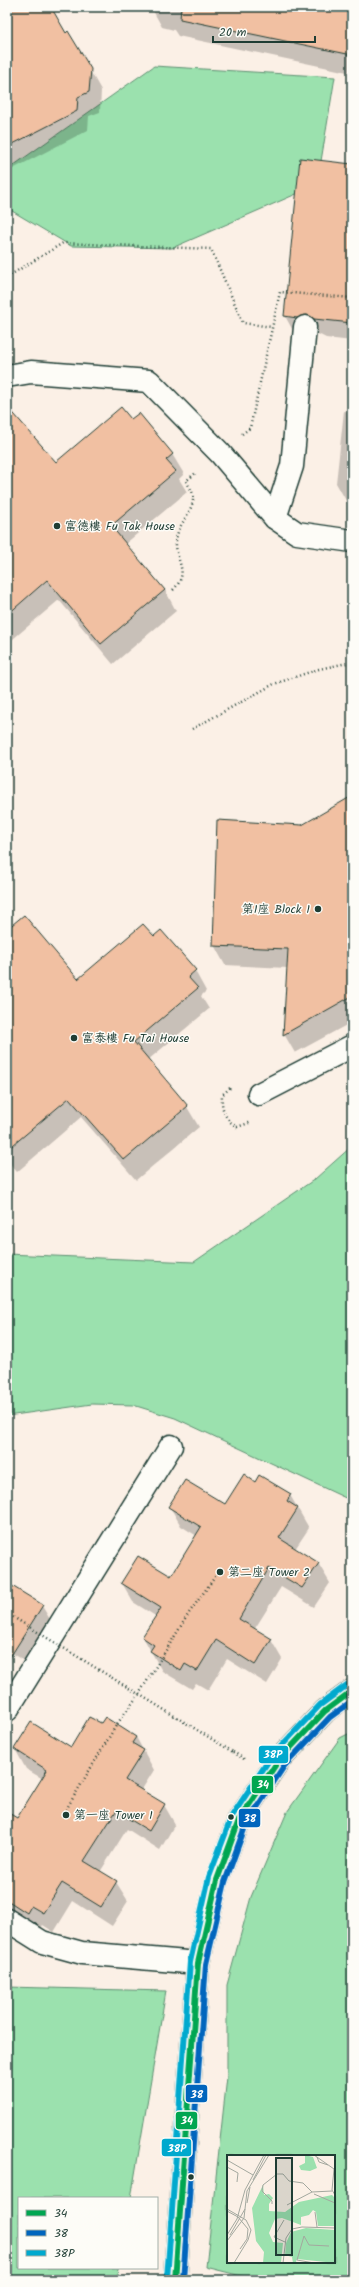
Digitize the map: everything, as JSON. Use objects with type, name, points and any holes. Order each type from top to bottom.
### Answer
[{"type":"street","points":[[275,518],[292,466],[305,327]]},
{"type":"street","points":[[7,376],[31,372],[149,381],[220,453],[275,518],[297,533],[352,541]]},
{"type":"street","points":[[259,1094],[352,1046]]},
{"type":"street","points":[[7,1710],[171,1446]]},
{"type":"street","points":[[175,2280],[198,1963],[217,1880],[239,1820],[278,1761],[325,1710],[352,1691]]},
{"type":"street","points":[[7,1920],[42,1942],[82,1953],[198,1963]]},
{"type":"path","points":[[7,277],[63,243],[211,249],[243,323],[272,327]]},
{"type":"path","points":[[173,590],[182,579],[182,568],[177,551],[178,531],[192,503],[192,495],[186,481],[250,428],[280,292],[352,298]]},
{"type":"path","points":[[351,411],[352,346]]},
{"type":"path","points":[[192,729],[274,684],[319,669],[352,662]]},
{"type":"path","points":[[64,1813],[100,1750],[139,1694],[189,1613],[217,1574]]},
{"type":"path","points":[[13,1617],[244,1759]]},
{"type":"green space","points":[[154,66],[335,77],[317,185],[172,248],[71,246],[7,208],[7,170]]},
{"type":"green space","points":[[352,1146],[352,1501],[175,1418],[133,1405],[92,1404],[7,1416],[7,1254],[194,1262],[315,1179]]},
{"type":"green space","points":[[352,1732],[352,2280],[257,2280],[206,2267],[227,2077],[227,1985],[251,1897],[287,1812],[340,1738]]},
{"type":"green space","points":[[7,1987],[166,1991],[131,2197],[18,2197],[18,2269],[119,2269],[117,2280],[7,2280]]},
{"type":"building","points":[[7,7],[51,7],[66,33],[68,31],[91,69],[89,92],[78,97],[77,111],[7,147]]},
{"type":"building","points":[[181,7],[352,7],[352,55],[180,19]]},
{"type":"building","points":[[300,158],[352,164],[352,323],[314,319],[307,315],[297,318],[284,316]]},
{"type":"building","name":"富德樓 Fu Tak House","points":[[7,406],[56,462],[121,407],[131,419],[139,413],[173,454],[166,460],[176,471],[111,526],[165,590],[101,644],[47,580],[7,615]]},
{"type":"building","points":[[352,796],[352,996],[283,1035],[288,949],[213,946],[217,820],[302,825]]},
{"type":"building","name":"富泰樓 Fu Tai House","points":[[24,915],[78,979],[143,924],[154,936],[161,930],[196,970],[188,977],[198,988],[134,1042],[188,1106],[124,1160],[69,1098],[7,1150],[7,929]]},
{"type":"building","name":"第二座 Tower 2","points":[[244,1474],[255,1482],[259,1475],[291,1494],[287,1501],[298,1508],[279,1538],[319,1563],[302,1588],[269,1568],[239,1619],[272,1639],[255,1665],[216,1640],[197,1671],[185,1664],[181,1671],[150,1651],[154,1645],[142,1637],[161,1608],[121,1583],[138,1556],[171,1576],[201,1527],[168,1507],[185,1480],[225,1504]]},
{"type":"building","points":[[7,1583],[43,1605],[7,1662]]},
{"type":"building","name":"第一座 Tower 1","points":[[89,1717],[101,1723],[105,1717],[136,1737],[132,1743],[144,1750],[125,1780],[165,1804],[149,1831],[116,1811],[84,1861],[117,1881],[101,1907],[62,1883],[43,1913],[31,1906],[27,1913],[7,1900],[7,1812],[17,1818],[47,1770],[14,1749],[31,1722],[71,1747]]},
{"type":"transit line","name":"38P","points":[[167,2279],[190,1962],[209,1877],[232,1816],[271,1757],[320,1705],[347,1685]]},
{"type":"transit line","name":"34","points":[[175,2280],[198,1963],[217,1880],[239,1820],[278,1761],[325,1711],[352,1691]]},
{"type":"transit line","name":"38","points":[[183,2280],[206,1964],[225,1882],[246,1824],[284,1766],[330,1717],[352,1701]]},
{"type":"place","name":"富德樓 Fu Tak House","points":[[57,526]]},
{"type":"place","name":"第1座 Block 1","points":[[318,909]]},
{"type":"place","name":"富泰樓 Fu Tai House","points":[[74,1038]]},
{"type":"place","name":"第二座 Tower 2","points":[[220,1572]]},
{"type":"place","name":"第一座 Tower 1","points":[[66,1815]]}]
